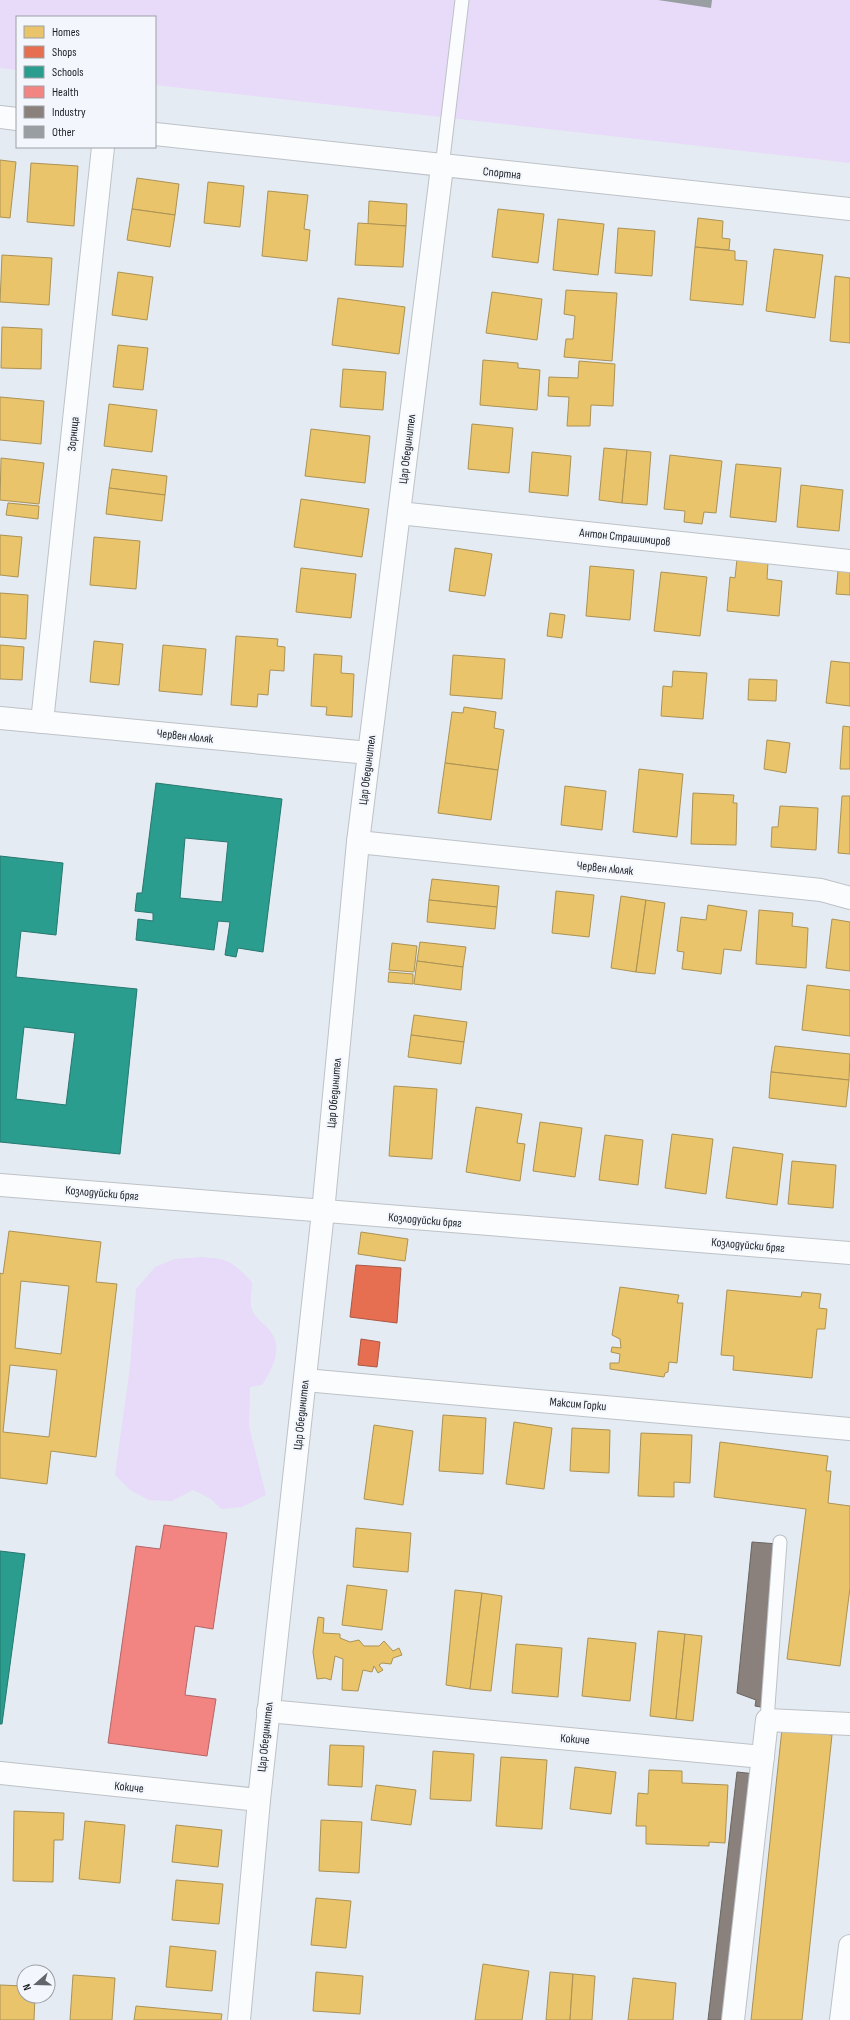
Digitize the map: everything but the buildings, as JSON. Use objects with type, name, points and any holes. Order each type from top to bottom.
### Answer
[{"type":"street","points":[[0,118],[16,119]]},
{"type":"street","name":"Спортна","points":[[156,134],[442,167],[850,209]]},
{"type":"street","name":"Зорница","points":[[42,722],[103,148]]},
{"type":"street","name":"Цар Обединител","points":[[239,2020],[268,1711],[323,1212],[358,842],[442,167]]},
{"type":"street","name":"Антон Страшимиров","points":[[399,513],[850,561]]},
{"type":"street","name":"Червен люляк","points":[[0,718],[369,753]]},
{"type":"street","name":"Червен люляк","points":[[358,842],[821,890],[850,898]]},
{"type":"street","name":"Козлодуйски бряг","points":[[0,1185],[850,1254]]},
{"type":"street","name":"Максим Горки","points":[[305,1380],[850,1429]]},
{"type":"street","name":"Кокиче","points":[[268,1711],[763,1756]]},
{"type":"street","points":[[733,2020],[767,1720],[850,1724]]},
{"type":"street","name":"Кокиче","points":[[0,1773],[259,1800]]},
{"type":"street","points":[[841,2020],[850,1946]]},
{"type":"lane","points":[[442,167],[462,0]]},
{"type":"lane","points":[[767,1720],[780,1542]]},
{"type":"shaded area","points":[[0,0],[850,0],[850,163],[156,85],[156,16],[16,16],[16,70],[0,68]]},
{"type":"shaded area","points":[[200,1257],[229,1262],[252,1282],[252,1310],[256,1317],[270,1331],[276,1344],[273,1365],[262,1385],[250,1387],[249,1426],[266,1495],[242,1507],[221,1509],[211,1499],[193,1490],[172,1501],[149,1500],[130,1490],[115,1475],[130,1367],[136,1289],[155,1267],[175,1259]]}]
